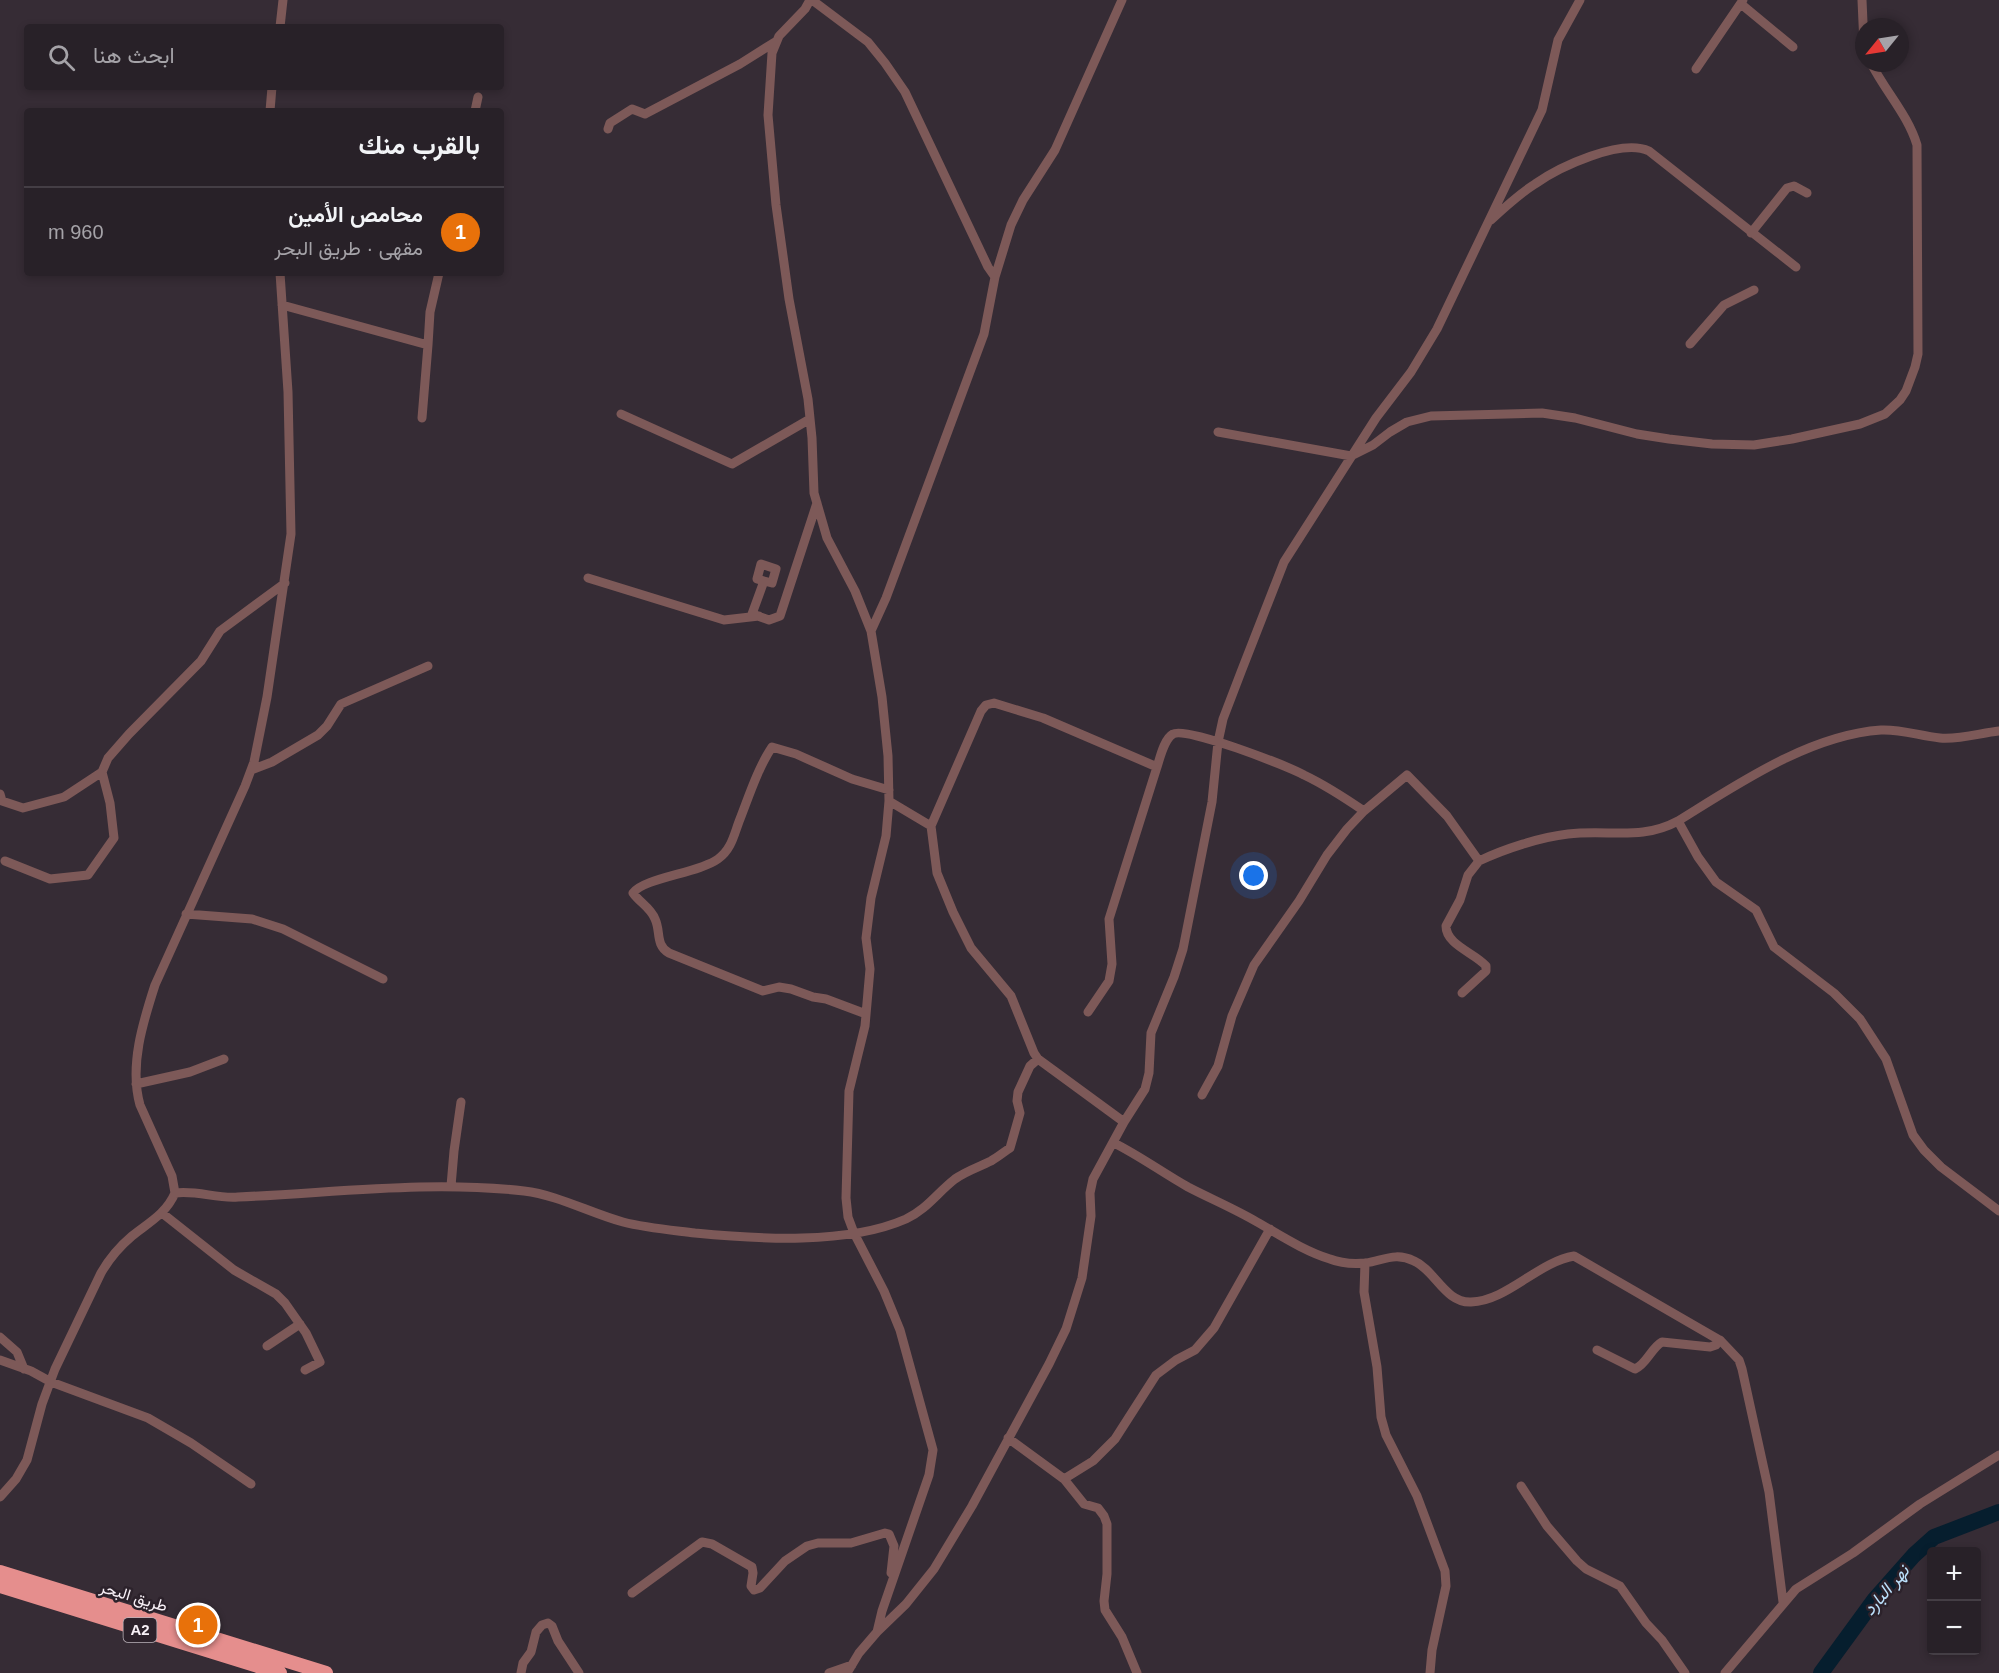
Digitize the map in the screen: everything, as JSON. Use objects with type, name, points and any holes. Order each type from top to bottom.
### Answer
[{"type":"highway","name":"طريق البحر","points":[[0,1572],[326,1673]]},
{"type":"highway","name":"طريق البحر","points":[[0,1586],[280,1673]]},
{"type":"street","points":[[280,24],[283,0]]},
{"type":"street","points":[[608,129],[610,123],[632,109],[645,114],[740,64],[775,42],[811,0],[868,42],[905,92],[951,191],[995,277]]},
{"type":"street","points":[[871,631],[886,598],[984,334],[995,277],[1011,225],[1023,200],[1055,150],[1122,0]]},
{"type":"street","points":[[829,1673],[850,1669],[877,1632],[906,1604],[934,1569],[972,1506],[1049,1364],[1074,1308],[1085,1260],[1093,1179],[1145,1089],[1149,1073],[1151,1034],[1183,949],[1212,802],[1218,742],[1223,719],[1284,562],[1351,456],[1411,372],[1437,329],[1542,110],[1558,40],[1580,0]]},
{"type":"street","points":[[1862,0],[1863,18]]},
{"type":"street","points":[[1696,69],[1742,2],[1793,47]]},
{"type":"street","points":[[775,42],[768,115],[770,150],[788,287],[810,419],[814,493],[827,538],[855,591],[871,631],[888,756],[889,801],[886,836],[871,898],[866,938],[870,969],[865,1026],[849,1091],[846,1198],[848,1218],[884,1291],[900,1330],[933,1450],[929,1475],[877,1632]]},
{"type":"street","points":[[1218,432],[1351,456],[1373,446],[1407,422],[1431,416],[1542,414],[1575,418],[1637,434],[1742,446],[1792,439],[1860,424],[1885,414],[1906,391],[1917,354],[1917,145],[1908,123],[1876,72]]},
{"type":"street","points":[[270,108],[272,90]]},
{"type":"street","points":[[476,108],[478,96]]},
{"type":"street","points":[[1487,224],[1523,192],[1555,172],[1611,151],[1637,147],[1649,151],[1796,267]]},
{"type":"street","points":[[1751,233],[1787,188],[1794,186],[1806,193]]},
{"type":"street","points":[[0,1497],[16,1479],[27,1460],[42,1404],[75,1325],[106,1264],[131,1237],[162,1213],[175,1193],[172,1176],[144,1115],[136,1084],[136,1070],[139,1048],[155,985],[251,770],[267,697],[291,534],[288,392],[280,276]]},
{"type":"street","points":[[422,418],[430,312],[438,276]]},
{"type":"street","points":[[1690,344],[1724,305],[1754,290]]},
{"type":"street","points":[[282,305],[428,345]]},
{"type":"street","points":[[621,414],[732,464],[810,419]]},
{"type":"street","points":[[764,581],[753,614],[769,620],[780,616],[817,503]]},
{"type":"street","points":[[588,578],[724,620],[759,616]]},
{"type":"street","points":[[0,794],[2,801],[23,808],[64,797],[102,772],[108,758],[129,734],[201,661],[220,631],[285,583]]},
{"type":"street","points":[[251,770],[273,762],[318,735],[327,726],[341,704],[428,666]]},
{"type":"street","points":[[1124,1122],[1038,1059],[1028,1042],[1011,996],[971,948],[953,912],[937,873],[931,826],[981,711],[990,703],[1010,706],[1043,718],[1157,767]]},
{"type":"street","points":[[1462,993],[1484,975],[1486,966],[1452,940],[1447,934],[1446,926],[1460,900],[1468,875],[1479,861],[1523,845],[1567,834],[1602,832],[1642,834],[1678,820],[1726,791],[1814,745],[1881,730],[1942,738],[1999,731]]},
{"type":"street","points":[[1088,1012],[1108,981],[1112,964],[1109,919],[1157,767],[1169,737],[1174,733],[1181,732],[1239,748],[1302,773],[1332,789],[1364,811]]},
{"type":"street","points":[[866,1014],[790,989],[779,987],[763,991],[669,953],[660,944],[654,915],[633,893],[643,885],[698,869],[723,855],[731,844],[740,817],[772,747],[888,790]]},
{"type":"street","points":[[5,861],[50,879],[88,875],[114,838],[110,803],[102,772]]},
{"type":"street","points":[[1202,1095],[1218,1066],[1232,1016],[1254,965],[1299,901],[1327,855],[1364,811],[1407,775],[1447,816],[1479,861]]},
{"type":"street","points":[[889,801],[931,826]]},
{"type":"street","points":[[1678,820],[1702,864],[1716,882],[1756,910],[1774,947],[1834,993],[1860,1019],[1886,1059],[1913,1136],[1924,1150],[1941,1167],[1999,1210]]},
{"type":"street","points":[[186,914],[252,919],[284,928],[383,979]]},
{"type":"street","points":[[136,1084],[189,1072],[224,1059]]},
{"type":"street","points":[[175,1193],[190,1191],[234,1198],[382,1187],[452,1186],[526,1191],[556,1198],[623,1222],[665,1230],[768,1238],[854,1233],[893,1223],[916,1213],[929,1205],[954,1180],[975,1167],[992,1161],[1010,1148],[1020,1113],[1018,1092],[1030,1066],[1038,1059]]},
{"type":"street","points":[[452,1186],[461,1102]]},
{"type":"street","points":[[1114,1143],[1143,1157],[1187,1186],[1281,1237],[1329,1259],[1365,1263],[1389,1256],[1403,1256],[1425,1266],[1449,1294],[1459,1301],[1470,1302],[1493,1296],[1558,1260],[1574,1256],[1720,1340],[1739,1360],[1742,1369],[1769,1492],[1783,1602]]},
{"type":"street","points":[[162,1213],[234,1270],[276,1294],[285,1303],[300,1324],[320,1362],[305,1370]]},
{"type":"street","points":[[1064,1479],[1093,1461],[1115,1439],[1156,1375],[1204,1343],[1270,1229]]},
{"type":"street","points":[[1365,1263],[1364,1292],[1386,1435],[1417,1496],[1446,1578],[1432,1650],[1430,1673]]},
{"type":"street","points":[[267,1346],[300,1324]]},
{"type":"street","points":[[0,1337],[17,1352],[24,1369]]},
{"type":"street","points":[[1597,1350],[1635,1369],[1662,1341],[1710,1347],[1716,1345],[1720,1340]]},
{"type":"street","points":[[0,1360],[51,1382],[148,1418],[191,1443],[251,1484]]},
{"type":"street","points":[[1008,1438],[1064,1479],[1084,1504],[1098,1508],[1102,1512],[1107,1524],[1105,1610],[1122,1637],[1137,1673]]},
{"type":"street","points":[[1725,1673],[1796,1589],[1853,1553],[1920,1504],[1999,1455]]},
{"type":"street","points":[[1521,1486],[1547,1526],[1577,1561],[1586,1569],[1620,1586],[1685,1673]]},
{"type":"street","points":[[632,1593],[702,1542],[712,1544],[752,1567],[751,1586],[754,1590],[760,1588],[785,1561],[807,1546],[818,1543],[851,1543],[885,1533],[889,1534],[894,1546],[890,1588]]},
{"type":"street","points":[[521,1673],[523,1663],[531,1652],[536,1632],[542,1625],[548,1623],[552,1626],[558,1641],[579,1673]]},
{"type":"waterway","name":"نهر البارد","points":[[1821,1673],[1875,1599],[1914,1555],[1934,1537],[1999,1512]]},
{"type":"place","name":"محامص الأمين","points":[[198,1625]]}]
